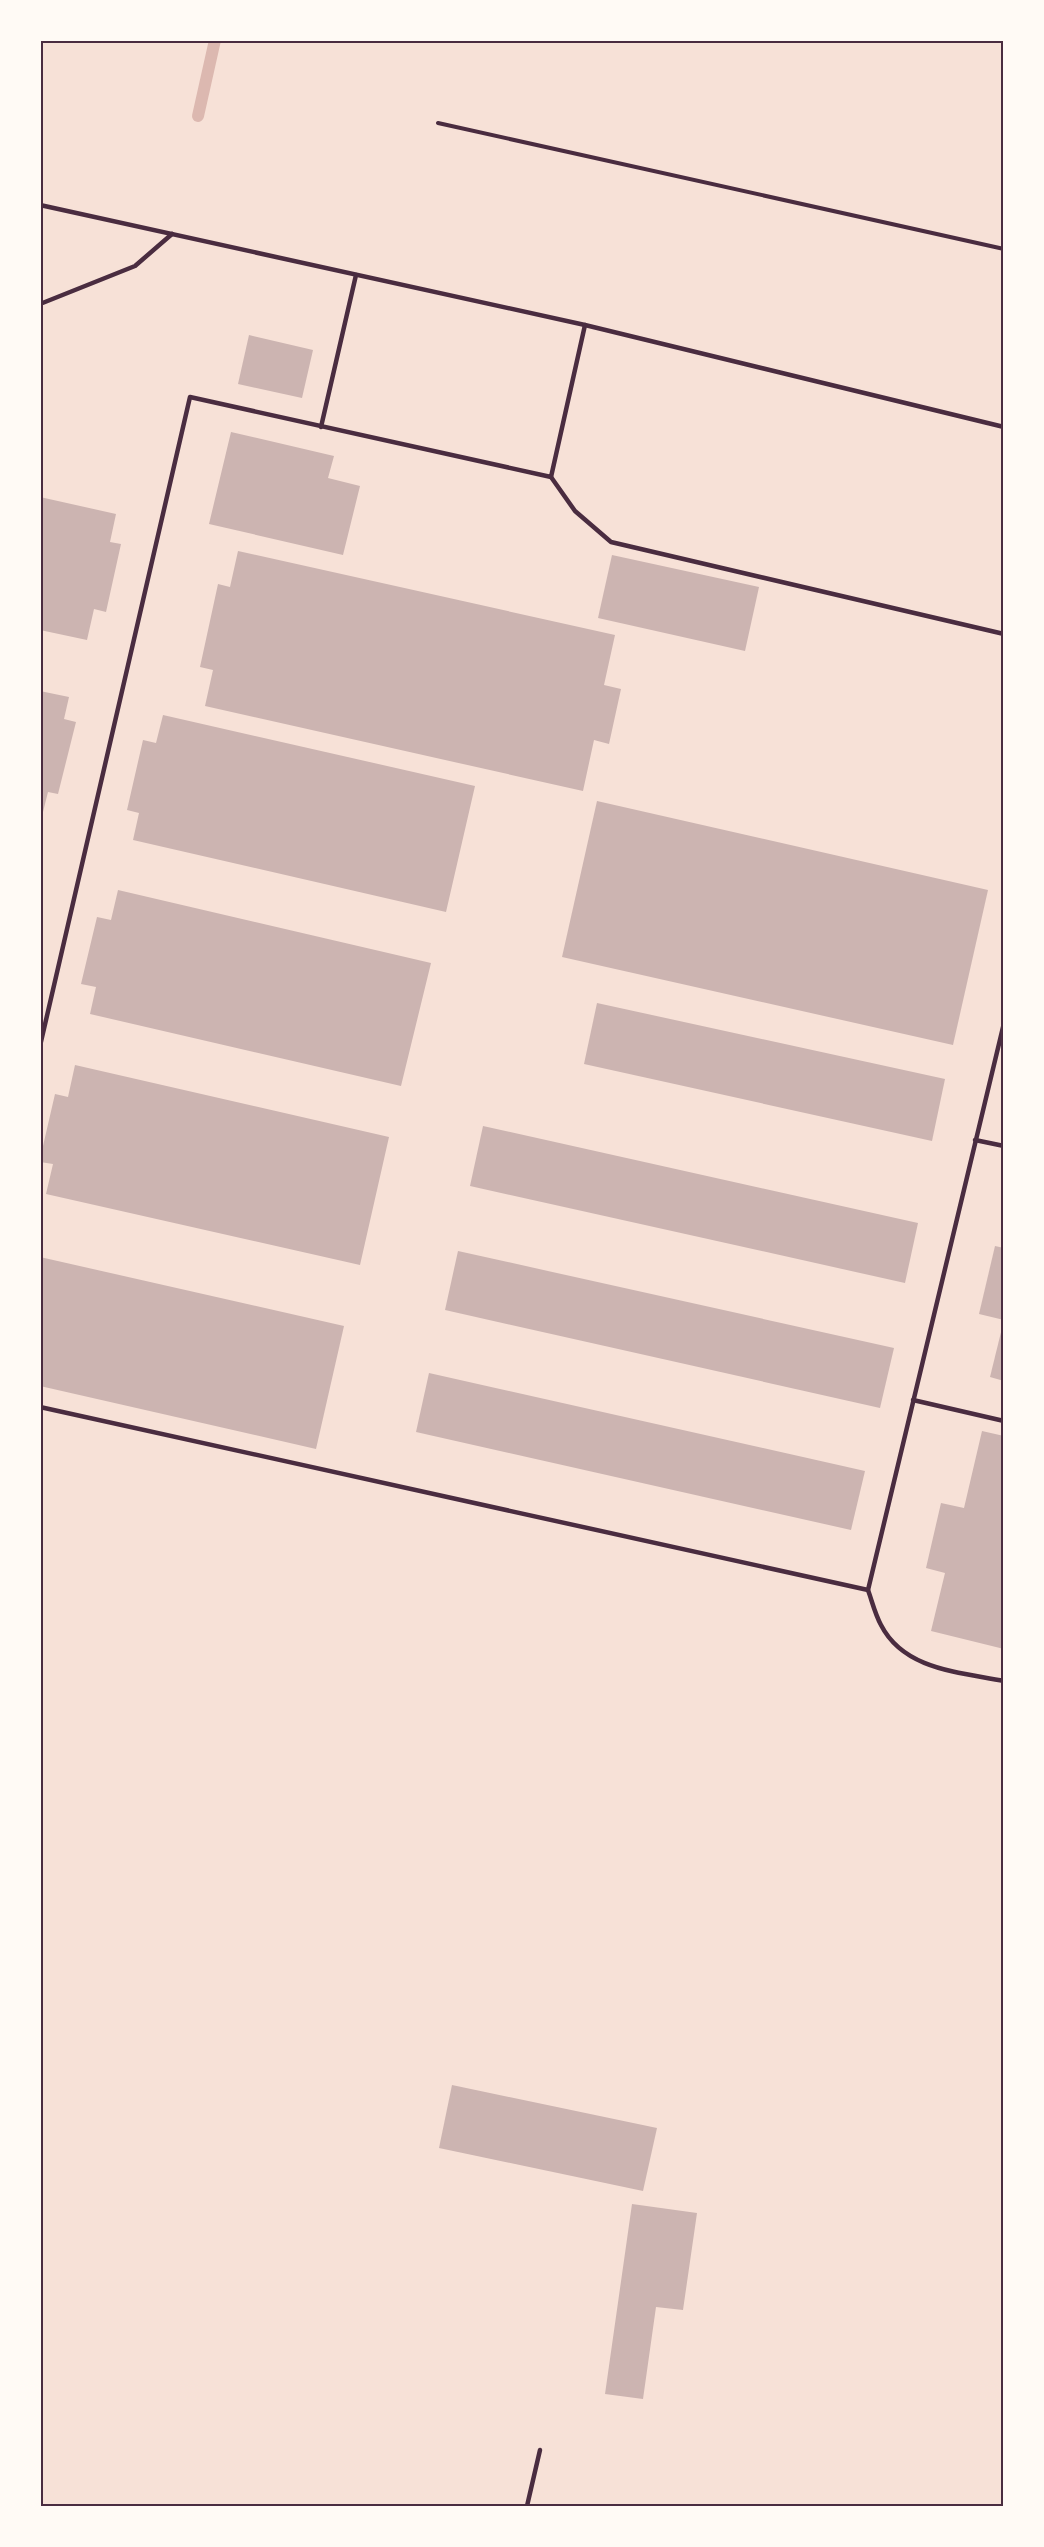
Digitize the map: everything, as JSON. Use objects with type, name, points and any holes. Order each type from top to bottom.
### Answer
[{"type":"lane","points":[[40,205],[585,325],[1004,427]]},
{"type":"lane","points":[[40,304],[135,266],[172,234]]},
{"type":"lane","points":[[321,427],[356,275]]},
{"type":"lane","points":[[551,477],[585,325]]},
{"type":"lane","points":[[40,1046],[190,397],[551,477],[575,511],[611,542],[1004,634]]},
{"type":"lane","points":[[1004,1023],[868,1590],[881,1625],[897,1648],[928,1666],[1004,1681]]},
{"type":"lane","points":[[975,1140],[1004,1146]]},
{"type":"lane","points":[[914,1400],[1004,1420]]},
{"type":"lane","points":[[40,1407],[868,1590]]},
{"type":"lane","points":[[527,2506],[540,2450]]},
{"type":"path","points":[[438,123],[1004,249]]},
{"type":"building","points":[[249,335],[313,350],[302,398],[238,384]]},
{"type":"building","points":[[231,432],[334,456],[328,478],[360,486],[343,555],[209,524]]},
{"type":"building","points":[[40,497],[116,514],[110,542],[121,544],[106,612],[94,609],[87,640],[40,630]]},
{"type":"building","points":[[238,551],[615,635],[604,685],[621,689],[609,744],[594,740],[583,791],[205,706],[213,670],[200,667],[218,584],[230,587]]},
{"type":"building","points":[[612,555],[759,587],[745,651],[598,618]]},
{"type":"building","points":[[40,691],[69,697],[64,719],[76,722],[58,794],[48,792],[41,820]]},
{"type":"building","points":[[163,715],[475,786],[446,912],[133,840],[139,813],[127,810],[143,740],[156,743]]},
{"type":"building","points":[[597,801],[988,890],[953,1045],[562,957]]},
{"type":"building","points":[[118,890],[431,963],[401,1086],[90,1014],[96,987],[81,984],[97,917],[111,920]]},
{"type":"building","points":[[597,1003],[945,1079],[932,1141],[584,1064]]},
{"type":"building","points":[[75,1065],[389,1137],[360,1265],[46,1194],[53,1164],[40,1162],[40,1159],[55,1094],[68,1097]]},
{"type":"building","points":[[483,1126],[918,1223],[905,1283],[470,1186]]},
{"type":"building","points":[[995,1246],[1004,1248],[1004,1320],[979,1314]]},
{"type":"building","points":[[458,1251],[894,1348],[880,1408],[445,1310]]},
{"type":"building","points":[[40,1257],[344,1326],[316,1449],[40,1386]]},
{"type":"building","points":[[1004,1324],[1004,1381],[990,1377]]},
{"type":"building","points":[[429,1373],[865,1471],[851,1530],[416,1432]]},
{"type":"building","points":[[982,1431],[1004,1436],[1004,1649],[931,1631],[945,1573],[926,1568],[941,1503],[964,1508]]},
{"type":"building","points":[[452,2085],[657,2128],[643,2191],[439,2148]]},
{"type":"building","points":[[632,2204],[697,2213],[683,2310],[656,2307],[643,2399],[605,2394]]},
{"type":"waterway","points":[[198,116],[215,40]]}]
